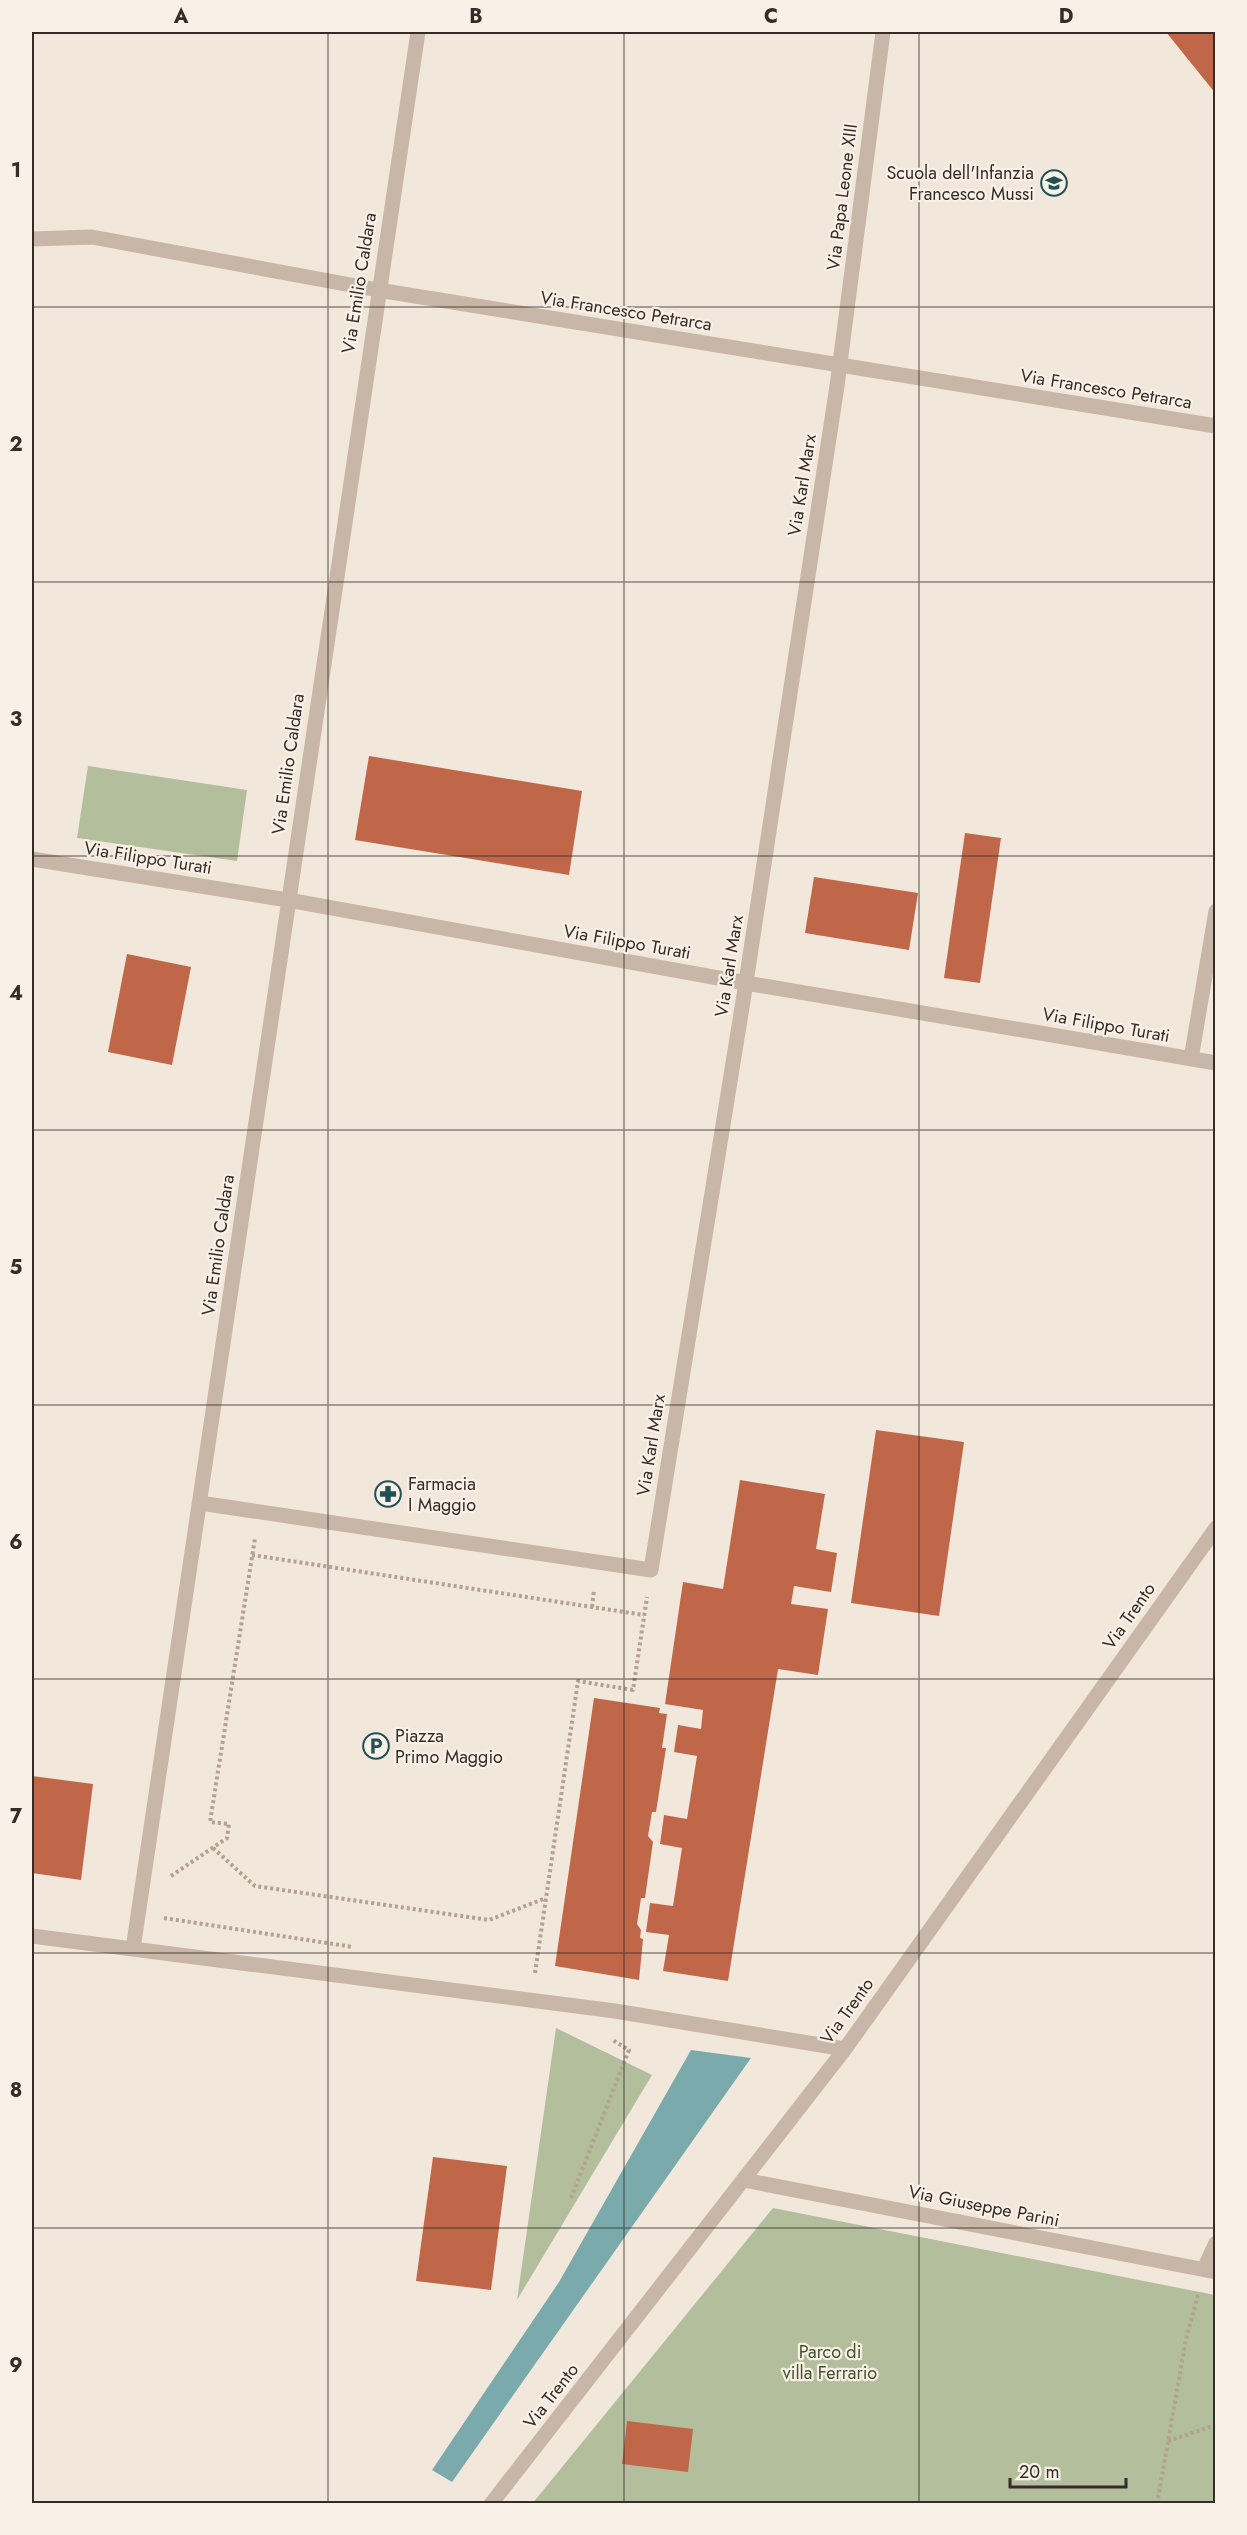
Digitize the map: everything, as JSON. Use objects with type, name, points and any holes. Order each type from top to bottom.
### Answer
[{"type":"street","name":"Via Emilio Caldara","points":[[200,1503],[418,32]]},
{"type":"street","name":"Via Papa Leone XIII","points":[[839,367],[883,32]]},
{"type":"street","name":"Via Francesco Petrarca","points":[[32,239],[92,237],[378,290],[839,367],[1215,426]]},
{"type":"street","name":"Via Karl Marx","points":[[651,1570],[746,983],[839,367]]},
{"type":"street","name":"Via Filippo Turati","points":[[32,859],[288,900],[746,983],[1215,1063]]},
{"type":"street","points":[[1191,1059],[1215,911]]},
{"type":"street","points":[[133,1949],[200,1503],[651,1570]]},
{"type":"street","name":"Via Trento","points":[[491,2504],[845,2049],[1215,1528]]},
{"type":"street","points":[[32,1936],[615,2011],[845,2049]]},
{"type":"street","name":"Via Giuseppe Parini","points":[[744,2180],[1210,2271]]},
{"type":"street","points":[[1210,2271],[1215,2242]]},
{"type":"path","points":[[144,1874],[167,1878],[227,1838],[229,1824],[210,1822],[259,1512]]},
{"type":"path","points":[[252,1555],[644,1615]]},
{"type":"path","points":[[546,1976],[534,1974],[578,1681],[633,1690],[651,1570]]},
{"type":"path","points":[[213,1848],[255,1886],[489,1920],[546,1898]]},
{"type":"path","points":[[163,1907],[161,1917],[359,1948]]},
{"type":"path","points":[[571,2198],[629,2050],[611,2040],[615,2011]]},
{"type":"path","points":[[1157,2504],[1186,2339],[1210,2271]]},
{"type":"path","points":[[1168,2441],[1215,2426]]},
{"type":"green space","points":[[88,766],[247,790],[237,861],[77,838]]},
{"type":"green space","points":[[556,2028],[652,2075],[517,2300]]},
{"type":"green space","name":"Parco di villa Ferrario","points":[[773,2208],[1215,2295],[1215,2503],[532,2504]]},
{"type":"water","points":[[691,2050],[751,2058],[452,2482],[432,2470],[559,2282]]},
{"type":"building","points":[[1166,32],[1216,32],[1216,94]]},
{"type":"building","points":[[369,756],[582,791],[569,875],[355,840]]},
{"type":"building","points":[[965,833],[1001,838],[980,983],[944,978]]},
{"type":"building","points":[[814,877],[918,893],[909,950],[805,933]]},
{"type":"building","points":[[127,954],[191,967],[172,1065],[108,1052]]},
{"type":"building","points":[[876,1430],[964,1442],[939,1616],[851,1603]]},
{"type":"building","points":[[740,1480],[825,1494],[816,1549],[837,1553],[831,1592],[794,1586],[791,1604],[828,1609],[818,1675],[778,1669],[728,1981],[663,1971],[669,1935],[646,1932],[650,1903],[673,1906],[682,1848],[660,1844],[664,1815],[687,1819],[697,1756],[674,1752],[678,1725],[701,1729],[703,1710],[665,1704],[683,1582],[723,1589]]},
{"type":"building","points":[[594,1698],[660,1708],[659,1713],[667,1714],[662,1748],[666,1748],[656,1812],[652,1812],[648,1836],[653,1842],[645,1898],[641,1898],[637,1924],[641,1930],[640,1938],[643,1939],[639,1980],[555,1966]]},
{"type":"building","points":[[32,1776],[93,1784],[81,1880],[32,1873]]},
{"type":"building","points":[[433,2157],[507,2166],[491,2290],[416,2281]]},
{"type":"building","points":[[627,2421],[693,2429],[688,2472],[622,2464]]},
{"type":"place","name":"Scuola dell'Infanzia Francesco Mussi","points":[[1054,183]]},
{"type":"place","name":"Farmacia I Maggio","points":[[388,1494]]},
{"type":"place","name":"Piazza Primo Maggio","points":[[376,1746]]}]
